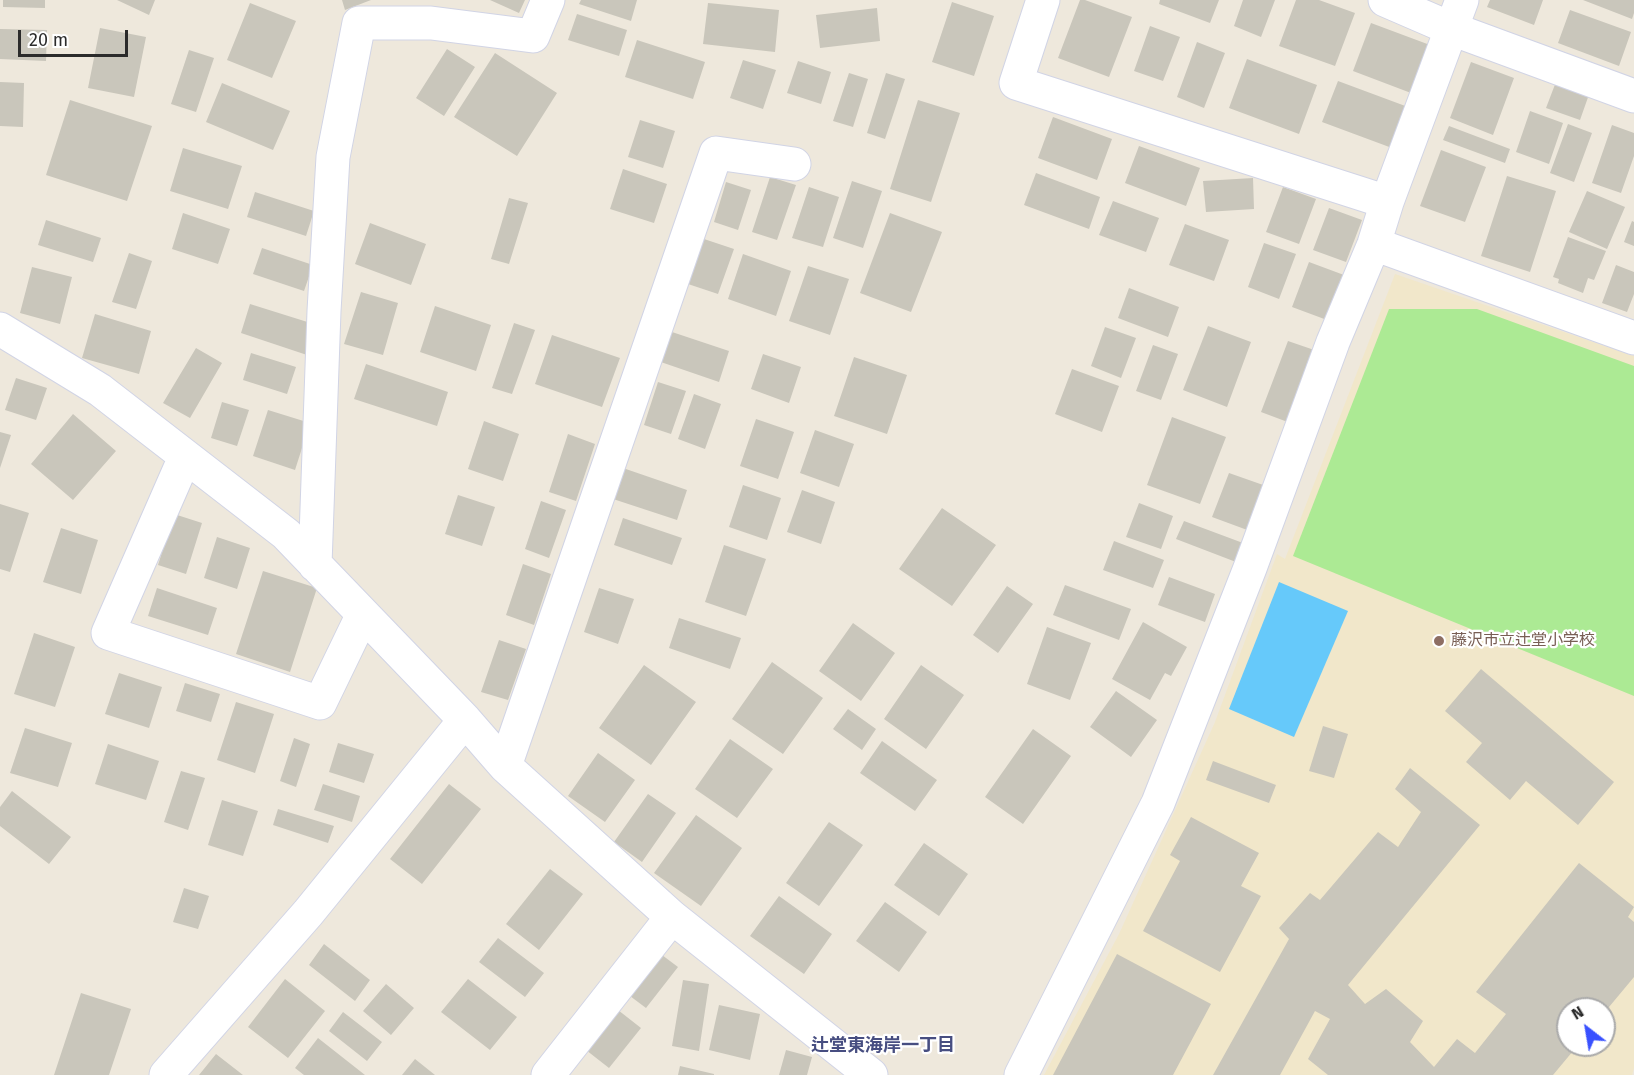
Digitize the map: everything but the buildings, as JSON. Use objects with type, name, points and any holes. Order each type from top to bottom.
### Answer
[{"type":"street","points":[[315,565],[324,311],[333,157],[359,23],[431,24],[533,36],[548,0]]},
{"type":"street","points":[[1043,0],[1016,83],[1386,202]]},
{"type":"street","points":[[1385,0],[1457,14],[1634,96]]},
{"type":"street","points":[[1021,1075],[1158,803],[1250,568],[1333,342],[1374,244],[1386,202],[1457,14]]},
{"type":"street","points":[[505,766],[716,153],[794,164]]},
{"type":"street","points":[[1374,244],[1634,338]]},
{"type":"street","points":[[0,328],[100,390],[286,534],[465,720],[505,766],[672,917],[871,1075]]},
{"type":"street","points":[[185,457],[108,633],[320,703],[363,614]]},
{"type":"street","points":[[166,1075],[308,913],[465,720]]},
{"type":"street","points":[[548,1075],[672,917]]},
{"type":"shaded area","name":"藤沢市立辻堂小学校","points":[[1395,274],[1634,356],[1634,1068],[1632,1075],[1044,1075],[1119,934],[1215,722],[1277,554],[1285,559]]},
{"type":"green space","points":[[1389,309],[1477,309],[1634,366],[1634,696],[1293,556]]},
{"type":"water","points":[[1279,582],[1348,611],[1294,737],[1229,709]]},
{"type":"place","name":"藤沢市立辻堂小学校","points":[[1439,641]]},
{"type":"district","name":"辻堂東海岸一丁目","points":[[883,1046]]}]
